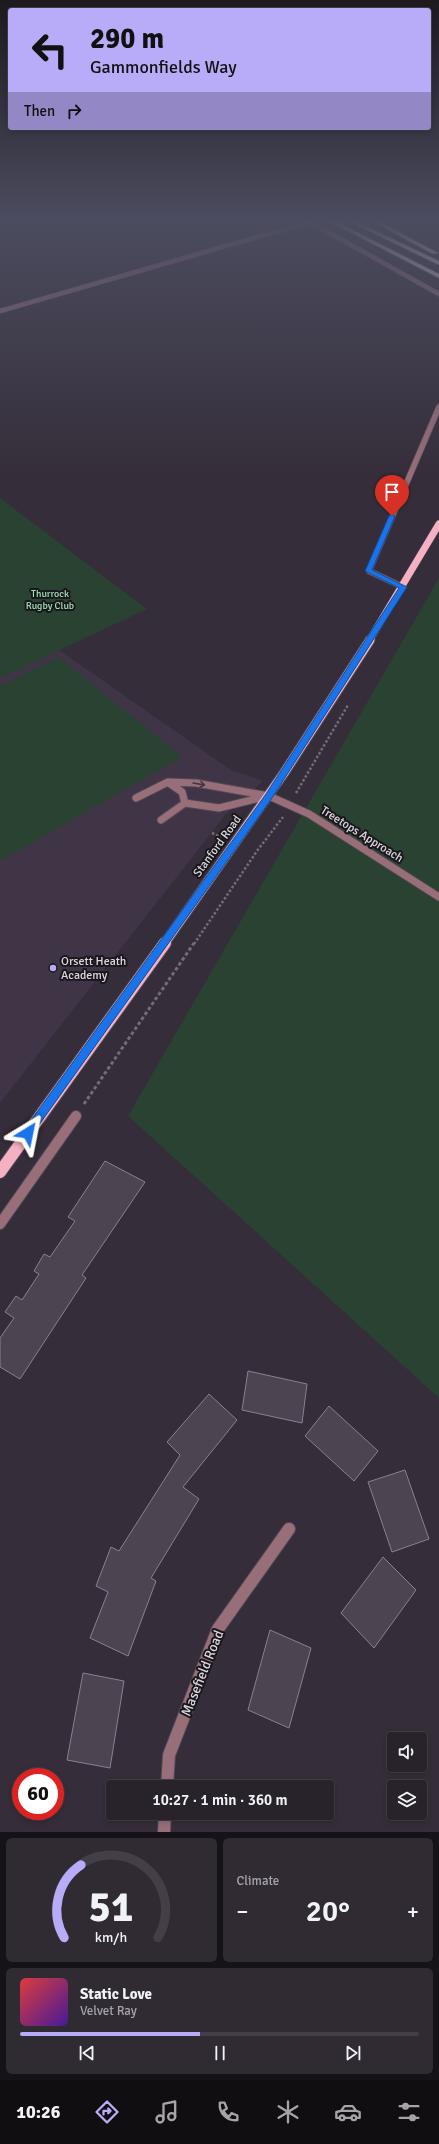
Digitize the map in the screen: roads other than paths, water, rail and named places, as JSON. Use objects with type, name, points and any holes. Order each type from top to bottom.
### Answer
[{"type":"main road","name":"Stanford Road","points":[[0,1172],[269,796],[403,587],[439,524]]},
{"type":"street","points":[[0,311],[12,307]]},
{"type":"street","points":[[403,587],[369,571],[439,407]]},
{"type":"street","points":[[136,798],[168,782],[182,792],[185,803]]},
{"type":"street","name":"Treetops Approach","points":[[168,782],[196,783],[269,796],[309,814],[439,897]]},
{"type":"street","points":[[161,820],[185,803],[219,808],[269,796]]},
{"type":"street","points":[[0,1224],[76,1116]]},
{"type":"street","name":"Masefield Road","points":[[167,1780],[169,1755],[218,1629],[289,1529]]},
{"type":"street","points":[[164,1832],[165,1820]]},
{"type":"place","name":"Orsett Heath Academy","points":[[53,968]]},
{"type":"park label","name":"Thurrock Rugby Club","points":[[50,598]]}]
